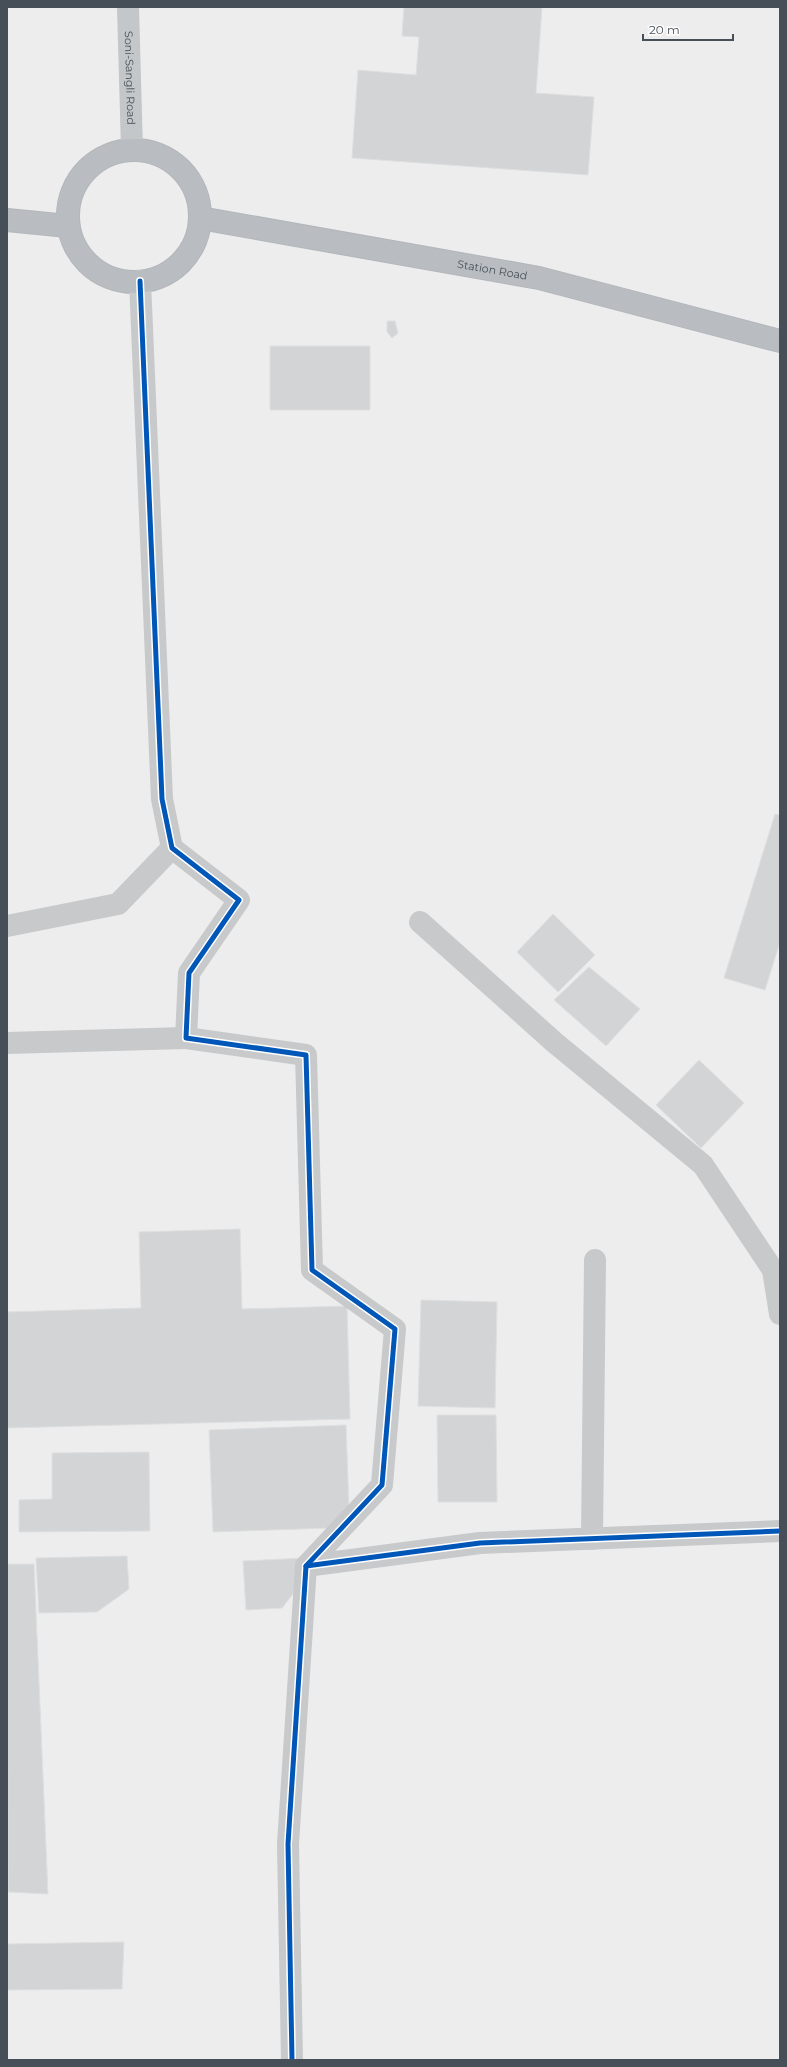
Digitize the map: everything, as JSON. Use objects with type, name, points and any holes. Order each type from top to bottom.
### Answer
[{"type":"highway","points":[[132,150],[153,153],[166,159],[172,162],[188,177],[197,196],[200,218],[196,239],[186,257],[170,272],[150,280],[128,282],[108,277],[90,266],[76,248],[68,226],[68,204],[76,183],[91,165],[111,154],[132,150]]},
{"type":"highway","name":"Station Road","points":[[200,218],[539,278],[780,341]]},
{"type":"highway","points":[[7,220],[68,226]]},
{"type":"main road","name":"Soni-Sangli Road","points":[[128,7],[132,150]]},
{"type":"street","points":[[140,281],[162,799],[172,848],[239,900],[189,973],[186,1038]]},
{"type":"street","points":[[7,926],[118,904],[172,848]]},
{"type":"street","points":[[420,922],[554,1042],[703,1165],[773,1270],[780,1314]]},
{"type":"street","points":[[7,1043],[186,1038],[306,1055],[312,1270],[394,1329],[382,1485],[306,1566],[288,1844],[292,2060]]},
{"type":"street","points":[[592,1538],[595,1260]]},
{"type":"street","points":[[306,1566],[480,1543],[780,1531]]},
{"type":"building","points":[[404,7],[542,7],[536,93],[594,97],[588,175],[352,158],[358,70],[416,75],[419,37],[402,36]]},
{"type":"building","points":[[387,321],[395,321],[398,333],[392,338],[387,332]]},
{"type":"building","points":[[270,346],[370,346],[370,410],[270,410]]},
{"type":"building","points":[[775,814],[780,815],[780,942],[765,990],[724,978]]},
{"type":"building","points":[[553,914],[595,955],[558,992],[517,952]]},
{"type":"building","points":[[589,967],[640,1009],[606,1046],[554,1000]]},
{"type":"building","points":[[699,1060],[744,1103],[701,1148],[656,1105]]},
{"type":"building","points":[[240,1229],[242,1309],[347,1306],[350,1419],[7,1428],[7,1312],[141,1308],[139,1232]]},
{"type":"building","points":[[421,1300],[497,1302],[495,1408],[418,1406]]},
{"type":"building","points":[[437,1415],[496,1415],[497,1502],[438,1502]]},
{"type":"building","points":[[346,1425],[349,1510],[332,1528],[213,1532],[209,1430]]},
{"type":"building","points":[[149,1452],[150,1531],[19,1532],[19,1500],[52,1499],[52,1453]]},
{"type":"building","points":[[127,1556],[129,1589],[97,1612],[39,1613],[36,1558]]},
{"type":"building","points":[[303,1558],[293,1594],[282,1608],[246,1610],[243,1561]]},
{"type":"building","points":[[7,1564],[34,1564],[48,1894],[8,1892]]},
{"type":"building","points":[[124,1942],[122,1989],[7,1990],[7,1944]]},
{"type":"cycle path","points":[[140,281],[162,799],[172,848],[239,900],[189,973],[186,1038],[306,1055],[312,1270],[395,1329],[382,1485],[306,1566]]},
{"type":"cycle path","points":[[292,2060],[288,1844],[306,1566],[480,1543],[780,1531]]}]
